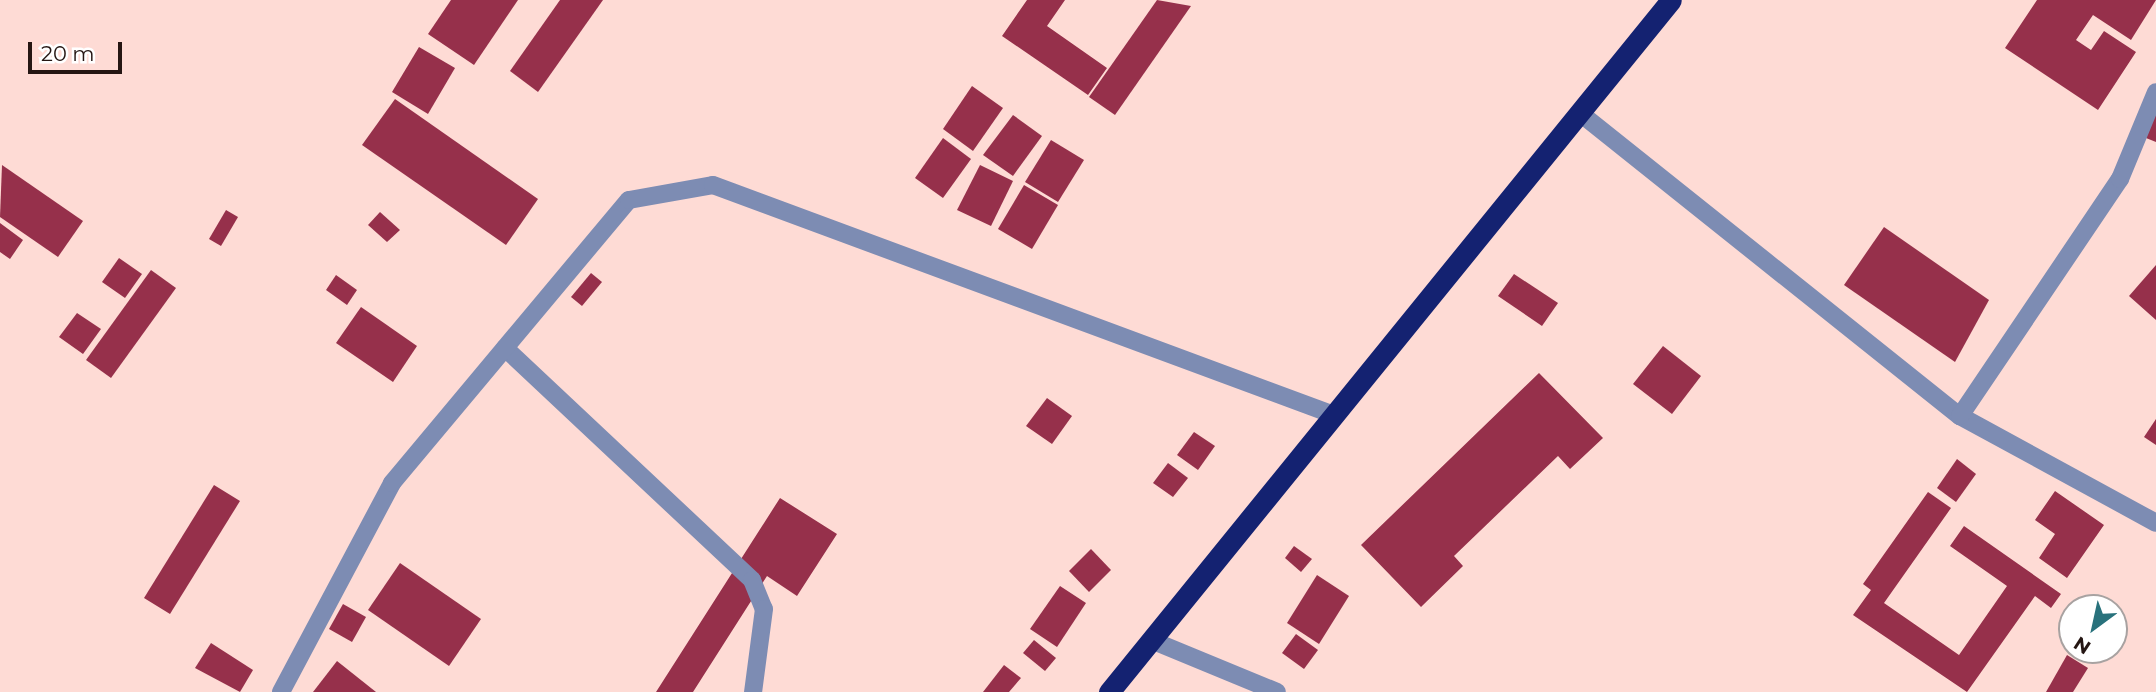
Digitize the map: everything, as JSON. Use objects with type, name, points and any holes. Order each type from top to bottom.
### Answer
[{"type":"highway","points":[[1110,692],[1671,0]]},
{"type":"street","points":[[1960,415],[2120,179],[2156,92]]},
{"type":"street","points":[[1580,113],[1960,415],[2156,523]]},
{"type":"street","points":[[281,692],[392,483],[629,200],[713,184],[1334,415]]},
{"type":"street","points":[[505,348],[752,580],[764,609],[753,692]]},
{"type":"street","points":[[1151,640],[1277,692]]},
{"type":"building","points":[[451,0],[518,0],[474,65],[428,34]]},
{"type":"building","points":[[560,0],[603,0],[538,92],[510,71]]},
{"type":"building","points":[[1027,0],[1065,0],[1047,26],[1107,68],[1088,95],[1002,36]]},
{"type":"building","points":[[1157,0],[1191,6],[1115,115],[1089,97]]},
{"type":"building","points":[[2037,0],[2156,0],[2131,40],[2093,15],[2076,40],[2091,50],[2104,31],[2136,52],[2098,110],[2005,48]]},
{"type":"building","points":[[419,47],[455,68],[428,114],[392,92]]},
{"type":"building","points":[[972,86],[1003,108],[973,151],[943,129]]},
{"type":"building","points":[[395,99],[538,199],[506,245],[362,145]]},
{"type":"building","points":[[2156,112],[2156,142],[2146,138]]},
{"type":"building","points":[[1013,115],[1042,136],[1013,176],[983,155]]},
{"type":"building","points":[[943,138],[971,159],[943,198],[915,178]]},
{"type":"building","points":[[1051,140],[1084,160],[1058,202],[1025,182]]},
{"type":"building","points":[[2,165],[83,221],[58,257],[0,217]]},
{"type":"building","points":[[980,165],[1013,181],[991,226],[957,210]]},
{"type":"building","points":[[1024,185],[1058,205],[1032,249],[998,229]]},
{"type":"building","points":[[226,210],[238,217],[221,246],[209,239]]},
{"type":"building","points":[[380,212],[400,230],[387,242],[368,225]]},
{"type":"building","points":[[0,223],[23,240],[10,259],[0,252]]},
{"type":"building","points":[[1884,227],[1989,300],[1955,362],[1844,285]]},
{"type":"building","points":[[119,258],[142,274],[125,298],[102,282]]},
{"type":"building","points":[[2156,265],[2156,320],[2129,296]]},
{"type":"building","points":[[151,270],[176,288],[111,378],[86,360]]},
{"type":"building","points":[[591,273],[602,282],[582,306],[571,297]]},
{"type":"building","points":[[1514,274],[1558,303],[1542,326],[1498,296]]},
{"type":"building","points":[[336,275],[357,290],[347,305],[326,290]]},
{"type":"building","points":[[361,307],[417,346],[393,382],[336,343]]},
{"type":"building","points":[[77,313],[101,329],[83,354],[59,337]]},
{"type":"building","points":[[1663,346],[1701,376],[1672,414],[1633,384]]},
{"type":"building","points":[[1539,373],[1603,438],[1570,469],[1558,456],[1454,556],[1463,566],[1421,607],[1361,545]]},
{"type":"building","points":[[1047,398],[1072,416],[1052,444],[1026,426]]},
{"type":"building","points":[[2156,419],[2156,445],[2144,437]]},
{"type":"building","points":[[1194,432],[1215,446],[1198,470],[1177,455]]},
{"type":"building","points":[[1957,459],[1976,474],[1956,502],[1937,488]]},
{"type":"building","points":[[1168,463],[1188,478],[1173,497],[1153,483]]},
{"type":"building","points":[[214,485],[240,501],[170,614],[144,598]]},
{"type":"building","points":[[2055,491],[2104,525],[2067,578],[2039,558],[2055,534],[2035,520]]},
{"type":"building","points":[[1928,492],[1951,508],[1884,603],[1959,655],[2007,586],[1950,546],[1964,526],[2061,594],[2058,594],[2051,608],[2035,596],[1967,692],[1853,615],[1871,590],[1863,584]]},
{"type":"building","points":[[780,498],[837,534],[797,596],[767,576],[693,692],[656,692]]},
{"type":"building","points":[[1294,546],[1312,559],[1301,572],[1285,558]]},
{"type":"building","points":[[1091,549],[1111,570],[1089,592],[1069,571]]},
{"type":"building","points":[[400,563],[481,619],[449,666],[368,610]]},
{"type":"building","points":[[1317,575],[1349,596],[1319,644],[1287,623]]},
{"type":"building","points":[[1060,586],[1086,603],[1057,647],[1030,629]]},
{"type":"building","points":[[343,604],[366,617],[352,642],[329,629]]},
{"type":"building","points":[[1296,634],[1318,650],[1304,669],[1282,653]]},
{"type":"building","points":[[1034,640],[1056,658],[1045,671],[1023,653]]},
{"type":"building","points":[[211,643],[253,670],[240,692],[195,668]]},
{"type":"building","points":[[337,661],[376,692],[313,692]]},
{"type":"building","points":[[2062,664],[2082,664],[2088,668],[2073,692],[2046,692]]},
{"type":"building","points":[[1004,665],[1021,678],[1009,692],[983,692]]}]
